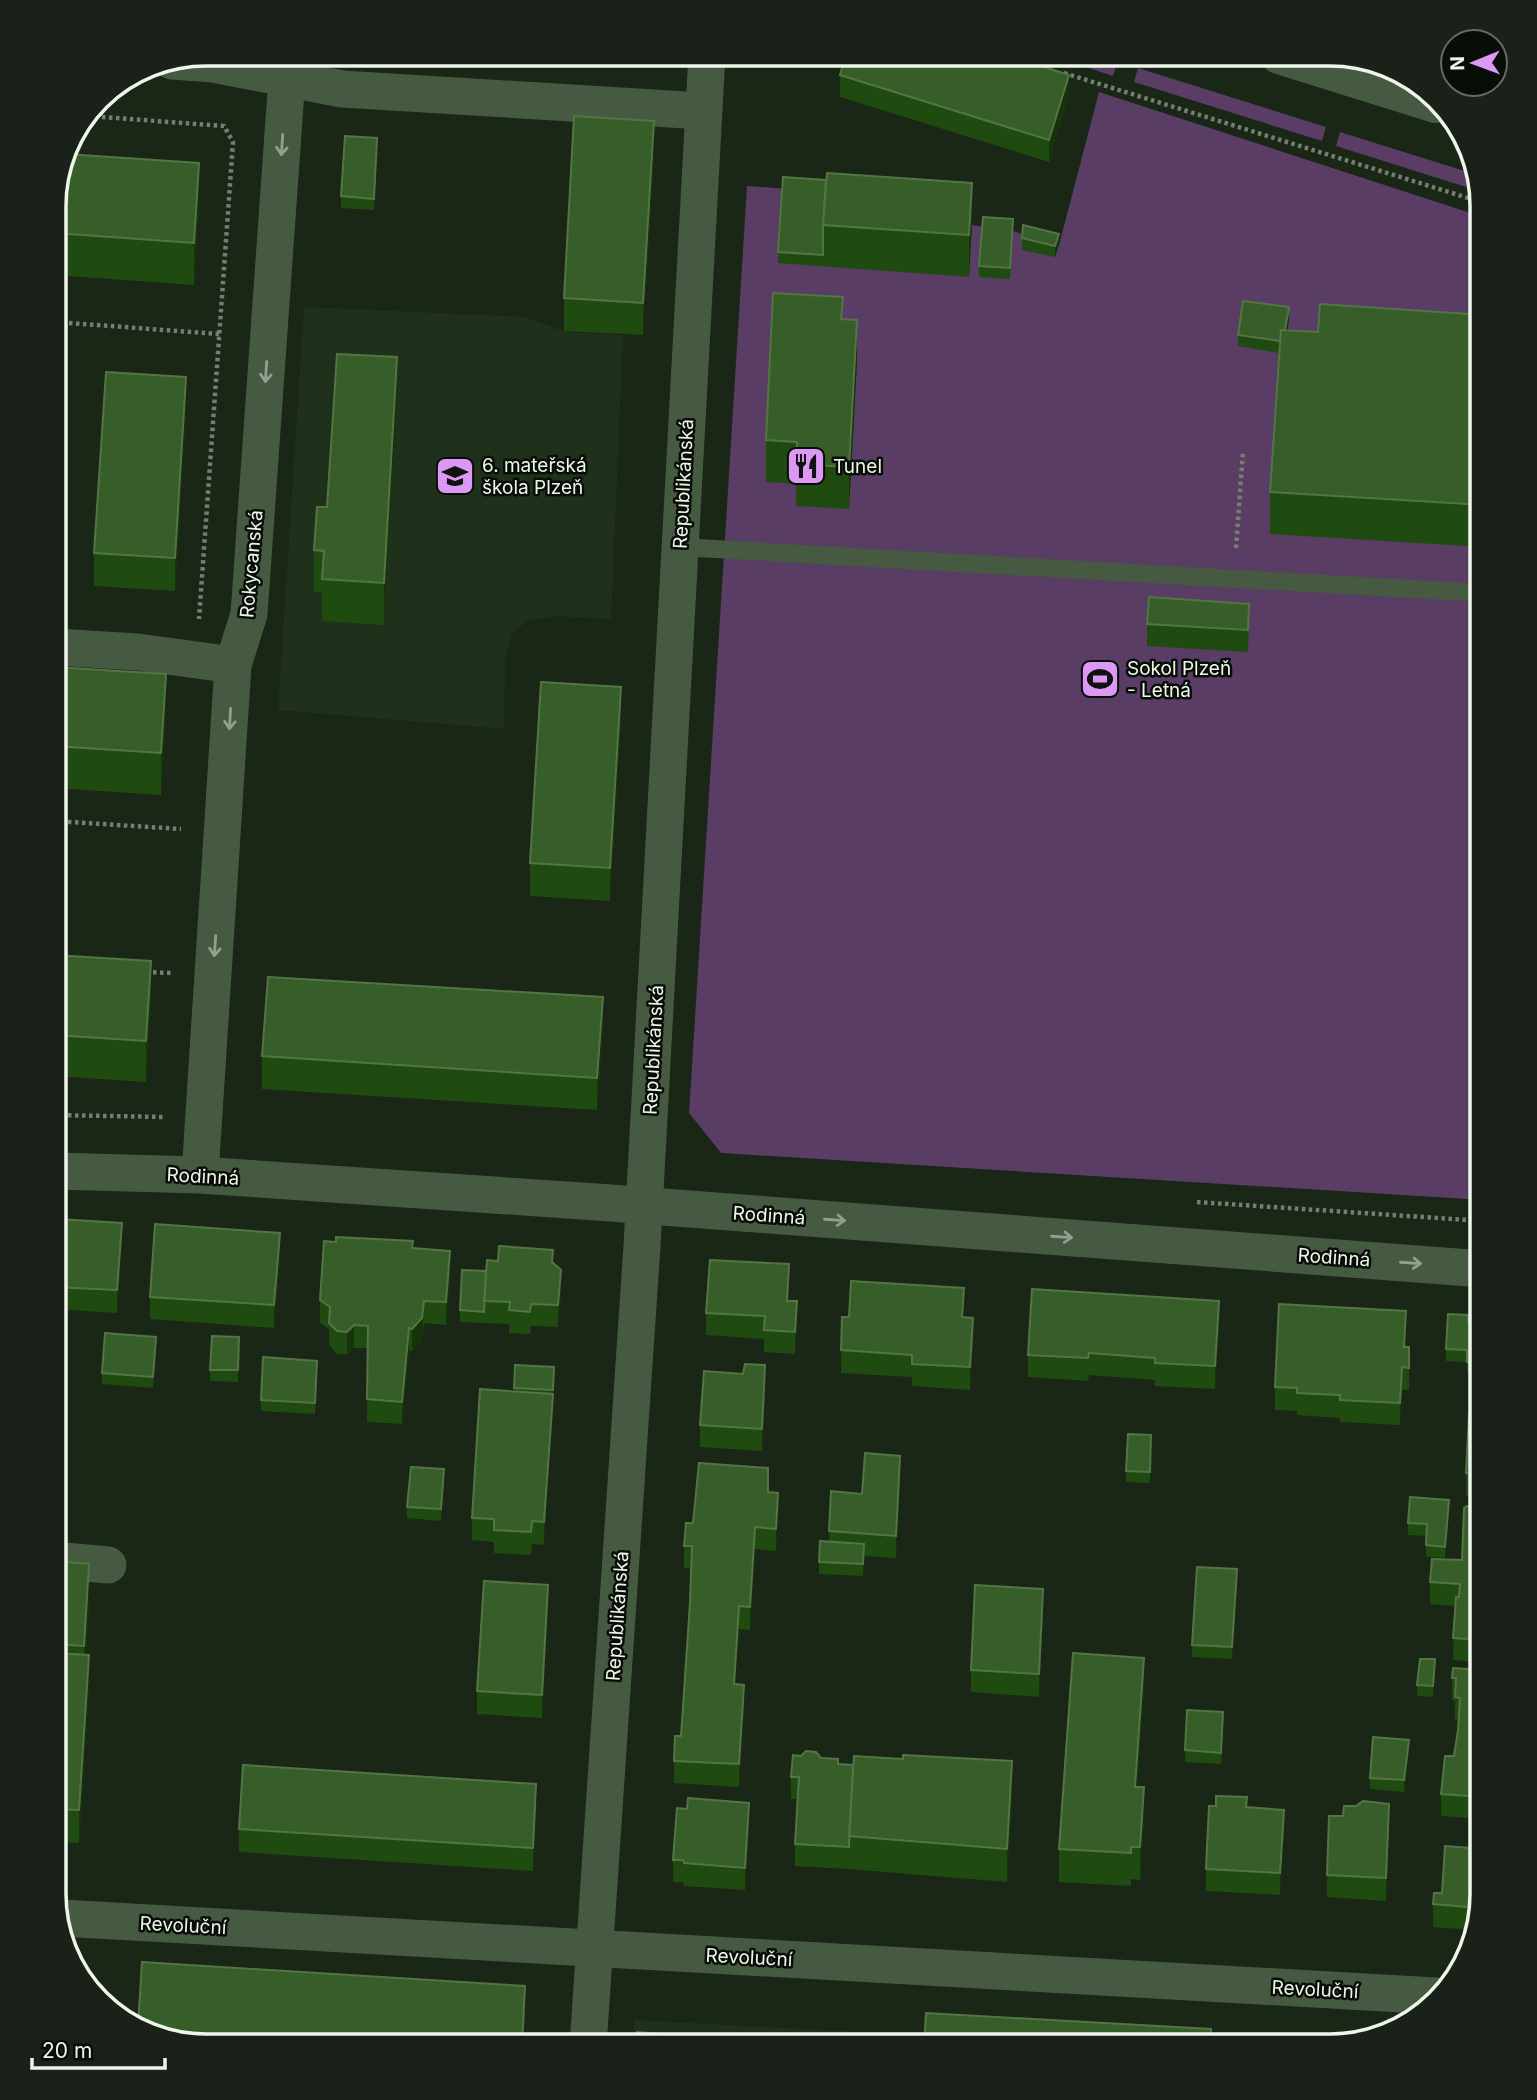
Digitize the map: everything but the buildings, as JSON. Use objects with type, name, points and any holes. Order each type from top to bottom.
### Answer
[{"type":"street","name":"Rokycanská","points":[[200,1175],[233,665],[249,614],[284,67]]},
{"type":"street","points":[[289,67],[342,89],[703,111]]},
{"type":"street","name":"Republikánská","points":[[589,2033],[645,1206],[707,67]]},
{"type":"street","points":[[1317,67],[1419,99]]},
{"type":"street","points":[[67,648],[233,665]]},
{"type":"street","name":"Rodinná","points":[[66,1171],[200,1175],[1470,1268]]},
{"type":"street","points":[[66,1561],[108,1565]]},
{"type":"street","name":"Revoluční","points":[[69,1918],[1425,1995]]},
{"type":"lane","points":[[680,547],[1470,592]]},
{"type":"path","points":[[1056,71],[1470,198]]},
{"type":"path","points":[[100,117],[224,126],[233,142],[196,660]]},
{"type":"path","points":[[67,323],[219,334]]},
{"type":"path","points":[[1234,579],[1243,451]]},
{"type":"path","points":[[67,822],[193,830]]},
{"type":"path","points":[[132,971],[184,974]]},
{"type":"path","points":[[66,1115],[175,1118]]},
{"type":"shaded area","points":[[1086,67],[1116,67],[1113,76]]},
{"type":"shaded area","points":[[1138,68],[1326,127],[1322,141],[1134,82]]},
{"type":"shaded area","name":"Sokol Plzeň - Letná","points":[[1099,92],[1470,213],[1470,1199],[721,1153],[689,1113],[747,186],[828,192],[827,215],[972,225],[1013,231],[1059,245]]},
{"type":"shaded area","points":[[1340,132],[1466,171],[1468,182],[1466,187],[1336,146]]},
{"type":"shaded area","name":"6. mateřská škola Plzeň","points":[[304,307],[524,317],[566,332],[623,335],[611,619],[555,616],[529,620],[512,633],[505,662],[504,729],[278,710]]},
{"type":"shaded area","points":[[634,2020],[891,2034],[633,2033]]},
{"type":"place","name":"Tunel","points":[[806,466]]},
{"type":"place","name":"6. mateřská škola Plzeň","points":[[455,476]]},
{"type":"place","name":"Sokol Plzeň - Letná","points":[[1100,679]]}]
